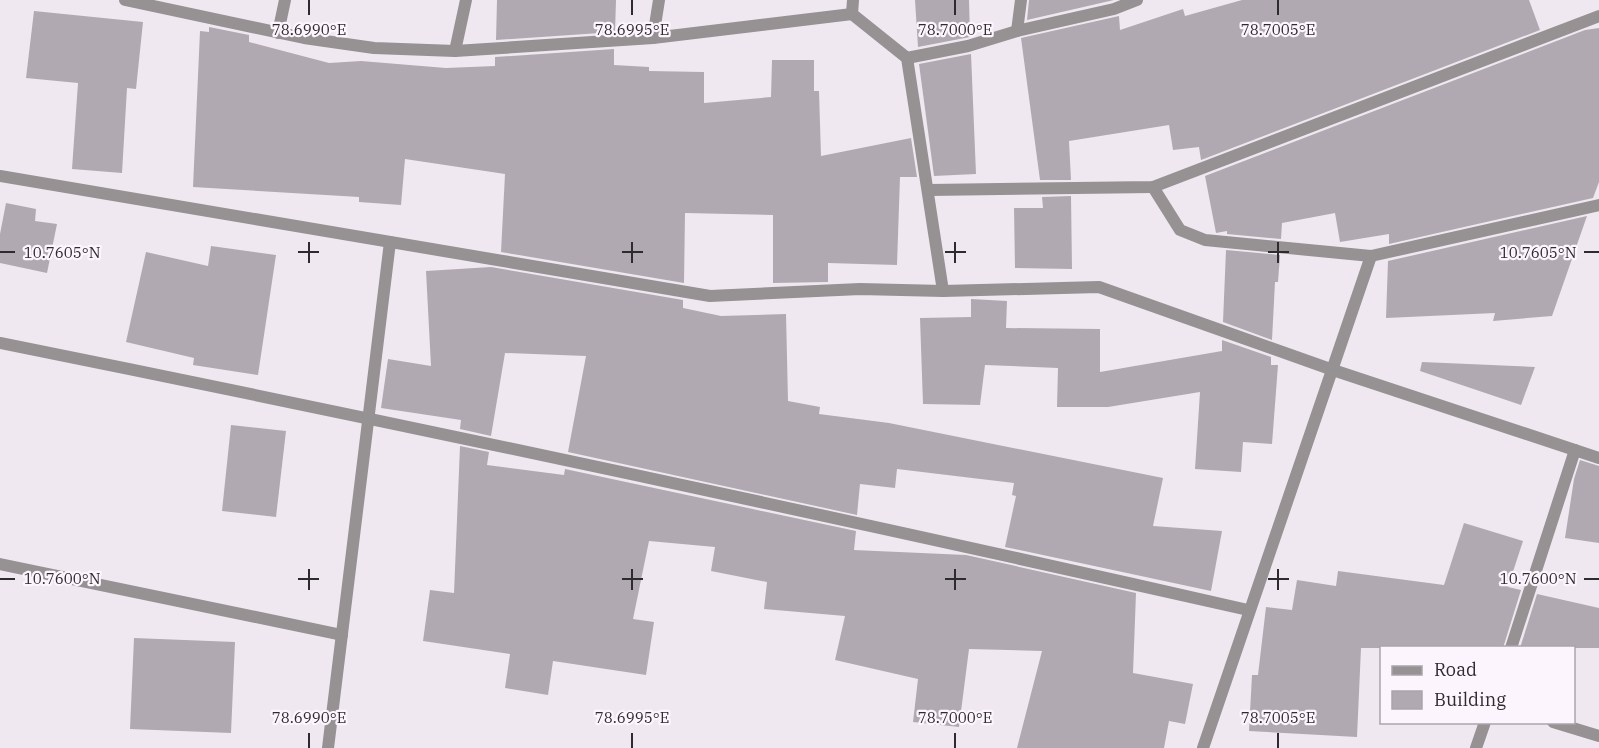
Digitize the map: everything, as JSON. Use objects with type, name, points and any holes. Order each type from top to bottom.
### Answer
[{"type":"street","points":[[125,0],[279,33],[374,48],[455,51],[653,38],[852,14],[907,57],[943,291]]},
{"type":"street","points":[[279,33],[285,0]]},
{"type":"street","points":[[455,51],[466,0]]},
{"type":"street","points":[[653,38],[659,0]]},
{"type":"street","points":[[852,14],[853,0]]},
{"type":"street","points":[[1017,31],[1021,0]]},
{"type":"street","points":[[907,57],[968,46],[1017,31],[1114,9],[1137,0]]},
{"type":"street","points":[[929,190],[1153,187],[1599,16]]},
{"type":"street","points":[[0,176],[710,296],[860,289],[943,291],[1099,287],[1333,370],[1599,458]]},
{"type":"street","points":[[1153,187],[1180,230],[1205,240],[1371,256],[1599,205]]},
{"type":"street","points":[[328,748],[390,242]]},
{"type":"street","points":[[1203,748],[1248,610],[1371,256]]},
{"type":"street","points":[[0,343],[370,417],[782,505],[1248,610]]},
{"type":"street","points":[[1512,646],[1575,450]]},
{"type":"street","points":[[0,564],[342,635]]},
{"type":"street","points":[[1476,748],[1485,724]]},
{"type":"street","points":[[1557,724],[1599,736]]},
{"type":"building","points":[[497,0],[616,0],[615,32],[496,40]]},
{"type":"building","points":[[915,0],[969,0],[970,37],[918,47]]},
{"type":"building","points":[[1029,0],[1114,0],[1027,20]]},
{"type":"building","points":[[1242,0],[1529,0],[1540,30],[1201,160],[1199,147],[1173,150],[1169,125],[1069,141],[1071,180],[1040,180],[1021,38],[1119,16],[1120,30],[1183,9],[1185,16]]},
{"type":"building","points":[[34,11],[143,22],[136,89],[127,88],[122,173],[72,169],[78,83],[26,78]]},
{"type":"building","points":[[209,27],[249,35],[249,42],[329,63],[361,61],[446,68],[495,66],[495,57],[614,49],[614,65],[649,67],[649,71],[704,72],[704,103],[771,97],[772,60],[814,60],[814,91],[819,91],[821,156],[911,138],[917,177],[900,177],[897,265],[828,263],[828,282],[773,283],[773,215],[685,213],[684,283],[501,252],[505,174],[405,159],[401,205],[359,202],[359,197],[193,187],[200,31],[209,32]]},
{"type":"building","points":[[1599,28],[1599,182],[1593,198],[1389,244],[1389,234],[1340,242],[1335,213],[1282,223],[1281,239],[1227,234],[1227,231],[1216,233],[1205,176],[1585,30]]},
{"type":"building","points":[[971,54],[976,174],[934,176],[919,64]]},
{"type":"building","points":[[1071,196],[1072,269],[1015,268],[1014,208],[1043,208],[1042,197]]},
{"type":"building","points":[[6,203],[36,209],[35,221],[57,224],[47,273],[0,263],[0,234]]},
{"type":"building","points":[[1587,216],[1552,316],[1493,321],[1495,313],[1386,318],[1388,261]]},
{"type":"building","points":[[211,246],[276,255],[258,375],[193,365],[194,358],[126,342],[146,252],[208,266]]},
{"type":"building","points":[[1226,250],[1280,255],[1278,282],[1275,282],[1272,340],[1223,322]]},
{"type":"building","points":[[491,267],[683,300],[683,308],[721,316],[786,314],[788,401],[820,407],[819,414],[889,423],[1163,478],[1153,526],[1222,531],[1211,591],[1005,547],[1016,496],[1012,495],[1014,483],[897,469],[895,488],[860,484],[857,515],[568,452],[586,356],[505,353],[491,436],[460,429],[461,420],[381,408],[388,359],[431,366],[426,271]]},
{"type":"building","points":[[971,299],[1007,301],[1006,328],[1100,329],[1100,372],[1222,351],[1222,340],[1271,357],[1271,365],[1278,365],[1272,444],[1243,442],[1241,472],[1195,469],[1200,392],[1108,407],[1057,407],[1058,368],[985,365],[980,405],[923,404],[920,318],[971,317]]},
{"type":"building","points":[[1422,362],[1535,367],[1521,405],[1420,371]]},
{"type":"building","points":[[231,425],[286,431],[276,517],[222,511]]},
{"type":"building","points":[[460,446],[489,452],[487,465],[564,475],[565,469],[856,531],[854,550],[966,555],[1136,593],[1133,673],[1193,684],[1185,724],[1169,721],[1164,748],[1017,748],[1042,651],[969,649],[959,727],[913,722],[918,679],[835,660],[845,616],[764,609],[767,582],[711,571],[715,547],[649,541],[633,619],[654,622],[646,675],[553,661],[548,695],[505,688],[510,654],[423,641],[430,590],[454,593]]},
{"type":"building","points":[[1580,460],[1599,466],[1599,543],[1565,538],[1574,479]]},
{"type":"building","points":[[1464,523],[1523,541],[1508,587],[1521,590],[1504,646],[1361,648],[1357,737],[1249,731],[1252,675],[1258,675],[1266,607],[1292,610],[1297,580],[1336,586],[1338,571],[1444,585]]},
{"type":"building","points":[[1537,594],[1599,608],[1599,648],[1521,646]]},
{"type":"building","points":[[134,638],[235,642],[231,733],[130,729]]}]
